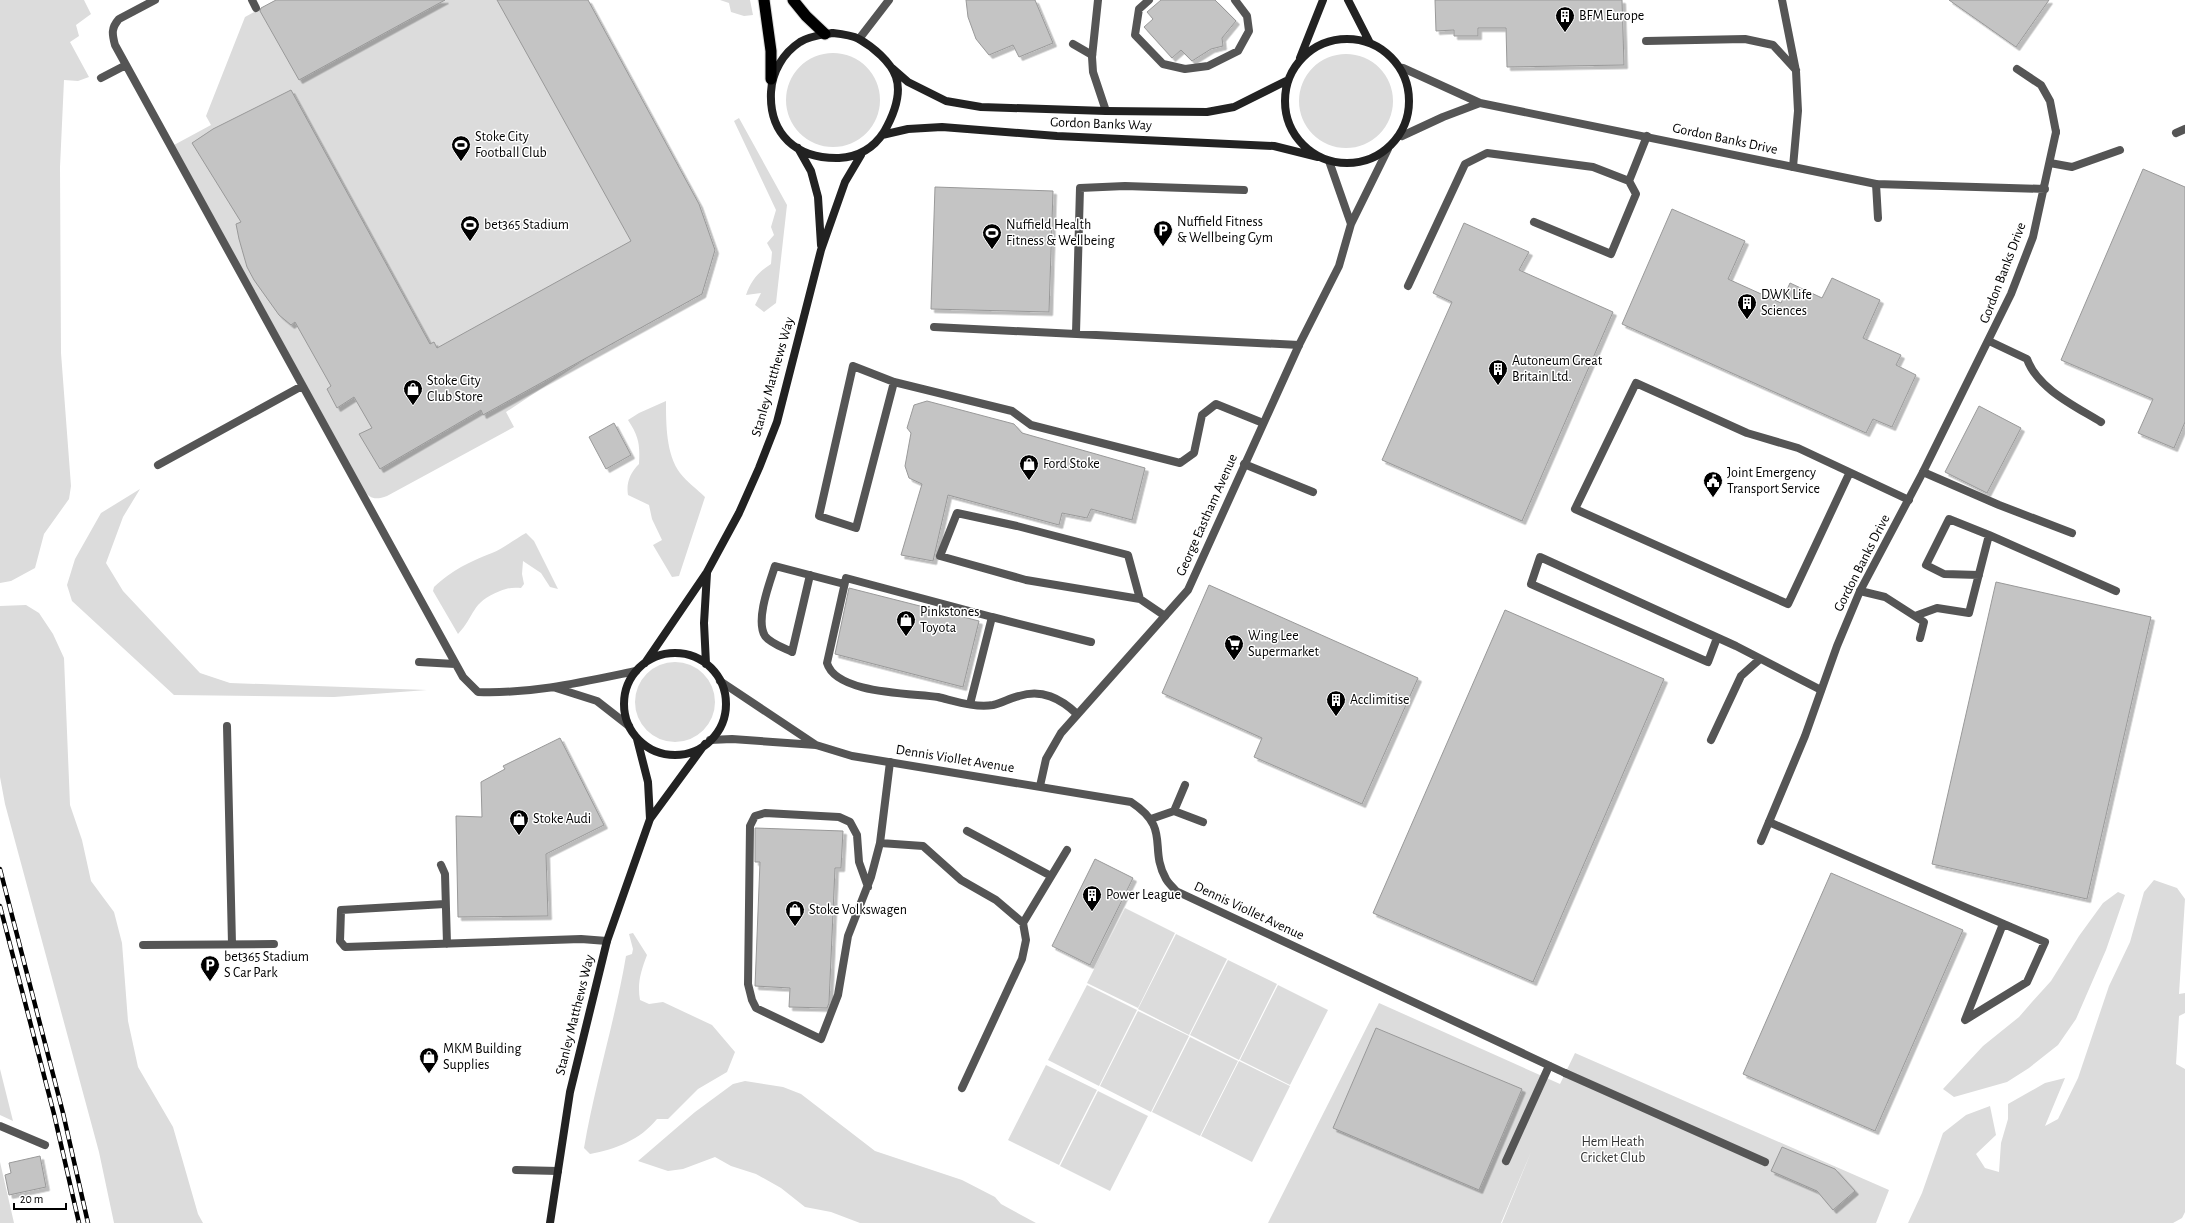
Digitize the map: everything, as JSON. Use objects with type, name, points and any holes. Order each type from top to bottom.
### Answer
[{"type":"highway","points":[[764,0],[771,51],[771,79]]},
{"type":"highway","points":[[793,0],[806,16],[825,34]]},
{"type":"main road","points":[[1300,58],[1318,45],[1342,39],[1370,43],[1389,56],[1403,68],[1409,94],[1408,117],[1402,136],[1388,149],[1371,159],[1350,164],[1328,161],[1318,157],[1295,138],[1285,117],[1283,99],[1286,81],[1300,58],[1323,0]]},
{"type":"main road","points":[[1348,0],[1370,43]]},
{"type":"main road","points":[[838,34],[859,39],[879,54],[892,68],[897,78],[898,87],[895,108],[882,135],[861,155],[829,158],[798,148],[783,136],[774,121],[770,108],[771,79],[780,63],[791,49],[813,36],[838,34]]},
{"type":"main road","name":"Gordon Banks Way","points":[[892,68],[908,82],[946,101],[981,107],[1106,111],[1207,112],[1234,107],[1286,81]]},
{"type":"main road","name":"Gordon Banks Way","points":[[882,135],[908,130],[942,127],[1057,136],[1274,146],[1318,157]]},
{"type":"main road","name":"Stanley Matthews Way","points":[[798,148],[811,171],[818,197],[821,250]]},
{"type":"main road","name":"Stanley Matthews Way","points":[[645,663],[707,572],[739,513],[777,422],[821,250],[845,182],[861,155]]},
{"type":"main road","name":"Stanley Matthews Way","points":[[706,664],[704,623],[707,572]]},
{"type":"main road","points":[[673,653],[692,656],[706,664],[720,681],[724,694],[725,706],[720,727],[708,742],[685,754],[671,755],[657,751],[636,738],[629,726],[624,709],[624,700],[627,687],[636,671],[645,663],[658,656],[673,653]]},
{"type":"main road","name":"Stanley Matthews Way","points":[[636,738],[648,782],[650,819]]},
{"type":"main road","name":"Stanley Matthews Way","points":[[550,1223],[570,1092],[606,941],[650,819],[708,742]]},
{"type":"street","points":[[155,0],[119,19],[114,24],[111,33],[115,45],[463,677],[478,692],[506,693],[556,688],[636,671]]},
{"type":"street","points":[[859,39],[889,0]]},
{"type":"street","points":[[1149,0],[1139,9],[1136,35],[1163,64],[1185,69],[1208,66],[1238,51],[1249,31],[1247,16],[1235,0]]},
{"type":"street","points":[[1782,0],[1796,70],[1798,111],[1793,167]]},
{"type":"street","points":[[1098,1],[1092,55],[1093,72],[1106,111]]},
{"type":"street","points":[[1646,41],[1745,39],[1772,44],[1796,70]]},
{"type":"street","points":[[1073,44],[1092,55]]},
{"type":"street","points":[[101,78],[126,65]]},
{"type":"street","name":"Gordon Banks Drive","points":[[1403,68],[1480,104],[1648,136],[1876,184],[2045,189],[2033,237],[2011,294],[1909,500],[1860,591],[1837,646],[1805,736],[1761,841]]},
{"type":"street","points":[[2017,69],[2041,84],[2050,101],[2056,132],[2045,189]]},
{"type":"street","points":[[1402,136],[1443,117],[1480,104]]},
{"type":"street","points":[[2176,133],[2185,129]]},
{"type":"street","points":[[1629,181],[1648,136]]},
{"type":"street","name":"George Eastham Avenue","points":[[1040,786],[1046,759],[1051,748],[1077,714],[1188,590],[1299,345],[1339,266],[1351,224],[1388,149]]},
{"type":"street","points":[[2050,163],[2072,167],[2120,150]]},
{"type":"street","points":[[1408,286],[1465,164],[1487,153],[1593,167],[1629,181],[1636,194],[1611,254],[1534,222]]},
{"type":"street","points":[[1328,161],[1351,224]]},
{"type":"street","points":[[1876,184],[1878,218]]},
{"type":"street","points":[[1076,333],[1080,188],[1124,186],[1244,190]]},
{"type":"street","points":[[934,327],[1299,345]]},
{"type":"street","points":[[1989,341],[2027,359],[2032,372],[2063,399],[2101,422]]},
{"type":"street","points":[[894,382],[856,528],[819,516],[853,366],[894,382],[1012,411],[1031,425],[1180,463],[1194,453],[1202,416],[1216,404],[1263,423]]},
{"type":"street","points":[[1849,474],[1788,604],[1575,509],[1636,383],[1747,433],[1798,448],[1849,474],[1909,500]]},
{"type":"street","points":[[158,465],[302,386]]},
{"type":"street","points":[[1244,464],[1313,492]]},
{"type":"street","points":[[1923,472],[1999,505],[2072,532]]},
{"type":"street","points":[[1140,599],[1128,555],[1010,524],[957,513],[940,556],[1026,580],[1140,599],[1165,616]]},
{"type":"street","points":[[1979,575],[1944,574],[1926,565],[1949,518],[2116,591]]},
{"type":"street","points":[[1915,616],[1937,608],[1969,612],[1989,535]]},
{"type":"street","points":[[1717,638],[1708,662],[1530,584],[1540,557],[1717,638],[1822,690]]},
{"type":"street","points":[[810,575],[792,652],[765,636],[762,622],[764,603],[775,566],[810,575],[844,584]]},
{"type":"street","points":[[1077,714],[1057,698],[1041,694],[1020,695],[993,705],[970,704],[938,697],[867,689],[842,680],[834,675],[826,663],[846,578],[1091,642]]},
{"type":"street","points":[[1860,591],[1885,597],[1924,622],[1920,638]]},
{"type":"street","points":[[970,704],[992,617]]},
{"type":"street","points":[[1711,740],[1741,676],[1760,659]]},
{"type":"street","points":[[419,662],[455,664]]},
{"type":"street","name":"Dennis Viollet Avenue","points":[[720,681],[816,745]]},
{"type":"street","points":[[556,688],[596,701],[629,726]]},
{"type":"street","points":[[227,726],[232,944]]},
{"type":"street","name":"Dennis Viollet Avenue","points":[[708,742],[732,739],[816,745],[852,756],[1131,802],[1142,809],[1151,819],[1156,831],[1161,865],[1166,879],[1176,891],[1549,1066],[1765,1162]]},
{"type":"street","points":[[868,887],[859,862],[857,836],[850,822],[839,817],[765,813],[755,816],[750,826],[748,984],[752,1000],[756,1008],[821,1039],[838,995],[848,936],[868,887],[880,843],[890,762]]},
{"type":"street","points":[[1174,811],[1185,785]]},
{"type":"street","points":[[1151,819],[1174,811],[1203,822]]},
{"type":"street","points":[[1769,822],[2045,942],[2027,982],[1965,1020],[2003,924]]},
{"type":"street","points":[[967,831],[1051,876]]},
{"type":"street","points":[[880,843],[923,846],[961,880],[996,900],[1023,923],[1026,940],[1022,959],[962,1088]]},
{"type":"street","points":[[1023,923],[1067,850]]},
{"type":"street","points":[[441,865],[444,874],[444,904],[447,944]]},
{"type":"street","points":[[444,904],[342,910],[340,941],[345,947],[581,939],[606,941]]},
{"type":"street","points":[[144,945],[274,944]]},
{"type":"street","points":[[1506,1161],[1549,1066]]},
{"type":"street","points":[[0,1126],[45,1145]]},
{"type":"street","points":[[516,1170],[558,1170]]},
{"type":"green space","points":[[0,0],[84,0],[91,14],[76,25],[79,36],[70,42],[89,77],[78,81],[64,80],[60,167],[61,353],[71,486],[69,499],[44,534],[35,568],[11,581],[0,583]]},
{"type":"green space","name":"bet365 Stadium","points":[[276,0],[588,0],[699,204],[715,250],[702,294],[586,359],[506,412],[514,427],[387,496],[380,498],[371,497],[361,486],[174,145],[211,125],[206,116],[245,17]]},
{"type":"green space","points":[[720,0],[750,0],[753,15],[744,16],[731,12],[729,3]]},
{"type":"green space","points":[[833,53],[851,57],[866,67],[876,82],[880,100],[876,118],[866,133],[851,143],[833,147],[815,143],[800,133],[790,118],[786,100],[790,82],[800,67],[815,57]]},
{"type":"green space","points":[[1346,54],[1364,58],[1379,68],[1389,83],[1393,101],[1389,119],[1379,134],[1364,144],[1346,148],[1328,144],[1313,134],[1303,119],[1299,101],[1303,83],[1313,68],[1328,58]]},
{"type":"green space","points":[[739,118],[787,205],[776,303],[764,312],[755,305],[761,293],[746,295],[750,285],[756,277],[762,270],[771,264],[772,252],[767,243],[774,235],[771,227],[776,210],[734,121]]},
{"type":"green space","points":[[666,401],[669,448],[675,465],[680,473],[705,497],[679,576],[672,577],[653,545],[662,540],[652,519],[649,505],[628,495],[629,478],[639,464],[639,446],[637,436],[628,420],[639,413]]},
{"type":"green space","points":[[140,489],[123,517],[106,563],[123,591],[200,673],[230,683],[427,690],[334,697],[174,695],[72,601],[67,585],[75,559],[101,513]]},
{"type":"green space","points":[[526,533],[534,541],[558,589],[550,587],[541,573],[523,561],[522,574],[524,584],[521,588],[505,589],[483,600],[474,610],[458,634],[433,591],[434,587],[461,567],[496,551]]},
{"type":"green space","points":[[26,605],[39,613],[53,634],[64,658],[70,805],[82,840],[91,881],[114,912],[122,943],[128,1021],[138,1067],[173,1127],[198,1214],[203,1223],[114,1223],[99,1152],[5,804],[0,777],[0,606]]},
{"type":"green space","points":[[675,662],[690,665],[703,674],[712,687],[715,702],[712,717],[703,730],[690,739],[675,742],[660,739],[647,730],[638,717],[635,702],[638,687],[647,674],[660,665]]},
{"type":"green space","points":[[2154,880],[2177,888],[2185,899],[2179,994],[2185,993],[2185,1013],[2179,1016],[2176,1064],[2185,1069],[2185,1212],[2182,1218],[2173,1223],[1908,1223],[1922,1193],[1943,1133],[1966,1115],[1990,1106],[1996,1135],[1976,1154],[1985,1168],[1999,1172],[2001,1143],[2008,1119],[2008,1104],[2045,1083],[2065,1078],[2045,1126],[2058,1119],[2078,1078],[2109,986],[2130,942],[2144,892]]},
{"type":"green space","points":[[2118,892],[2125,895],[2106,950],[2076,1019],[2058,1045],[2029,1068],[2007,1082],[1954,1097],[1943,1089],[1983,1046],[2019,1017],[2051,981],[2079,936],[2103,903]]},
{"type":"green space","points":[[1125,908],[1175,933],[1138,1008],[1087,983]]},
{"type":"green space","points":[[633,933],[647,955],[640,977],[640,1000],[649,1004],[663,1002],[712,1025],[735,1052],[727,1072],[698,1089],[668,1119],[657,1119],[643,1133],[635,1138],[618,1146],[590,1154],[584,1148],[626,956],[632,954],[633,949],[629,934]]},
{"type":"green space","points":[[1176,934],[1227,959],[1189,1035],[1138,1009]]},
{"type":"green space","points":[[1228,960],[1277,984],[1239,1060],[1190,1035]]},
{"type":"green space","points":[[1087,985],[1137,1010],[1099,1086],[1048,1060]]},
{"type":"green space","points":[[1278,985],[1328,1010],[1290,1085],[1240,1060]]},
{"type":"green space","name":"Hem Heath Cricket Club","points":[[1379,1003],[1560,1084],[1575,1053],[1889,1190],[1876,1223],[1502,1223],[1531,1152],[1501,1223],[1268,1223]]},
{"type":"green space","points":[[1138,1011],[1189,1036],[1151,1112],[1100,1086]]},
{"type":"green space","points":[[1190,1037],[1238,1061],[1200,1136],[1152,1112]]},
{"type":"green space","points":[[1239,1061],[1290,1086],[1252,1162],[1201,1136]]},
{"type":"green space","points":[[1046,1065],[1097,1090],[1059,1165],[1008,1140]]},
{"type":"green space","points":[[0,1069],[13,1121],[0,1115]]},
{"type":"green space","points":[[745,1081],[783,1087],[801,1094],[875,1151],[962,1180],[995,1197],[1001,1204],[1036,1223],[860,1223],[831,1212],[805,1207],[781,1188],[756,1174],[731,1166],[715,1157],[683,1169],[668,1171],[638,1161],[695,1112],[733,1084]]},
{"type":"green space","points":[[1098,1091],[1148,1116],[1110,1191],[1060,1166]]},
{"type":"green space","points":[[0,1162],[14,1223],[0,1223]]},
{"type":"building","points":[[276,0],[445,0],[299,80],[260,11],[261,8]]},
{"type":"building","points":[[497,0],[588,0],[699,204],[715,250],[702,294],[483,415],[481,410],[380,469],[359,434],[372,428],[354,397],[337,408],[327,389],[331,386],[295,322],[291,325],[279,315],[254,280],[247,267],[239,239],[236,224],[241,222],[192,143],[213,129],[291,90],[430,344],[434,342],[437,348],[631,241]]},
{"type":"building","points":[[966,0],[1035,0],[1053,43],[1019,57],[1013,45],[989,55],[976,39],[968,17]]},
{"type":"building","points":[[1161,0],[1215,0],[1236,21],[1222,38],[1223,46],[1211,49],[1192,61],[1181,50],[1172,58],[1144,27],[1153,19],[1147,12]]},
{"type":"building","name":"BFM Europe","points":[[1435,0],[1622,0],[1624,65],[1507,67],[1506,28],[1478,28],[1478,36],[1454,36],[1454,30],[1436,31]]},
{"type":"building","points":[[1949,0],[2049,0],[2016,47]]},
{"type":"building","points":[[2143,169],[2185,187],[2185,422],[2174,448],[2138,433],[2153,399],[2061,360]]},
{"type":"building","name":"Nuffield Health Fitness & Wellbeing","points":[[935,187],[1053,191],[1049,312],[931,309]]},
{"type":"building","name":"DWK Life Sciences","points":[[1672,209],[1745,241],[1728,279],[1781,303],[1790,283],[1822,298],[1832,278],[1880,300],[1863,338],[1901,355],[1896,365],[1916,375],[1892,427],[1873,419],[1866,433],[1622,324]]},
{"type":"building","name":"Autoneum Great Britain Ltd.","points":[[1464,223],[1529,252],[1519,270],[1613,312],[1522,521],[1382,460],[1452,302],[1433,293]]},
{"type":"building","name":"Ford Stoke","points":[[927,401],[1014,424],[1022,433],[1145,468],[1132,520],[1091,509],[1087,518],[1062,513],[1059,525],[948,495],[933,561],[901,555],[922,484],[909,478],[905,466],[911,433],[907,428],[914,405]]},
{"type":"building","points":[[1979,406],[2021,428],[1987,493],[1945,472]]},
{"type":"building","points":[[614,423],[631,455],[606,469],[589,437]]},
{"type":"building","points":[[1996,582],[2151,617],[2087,899],[1932,864]]},
{"type":"building","points":[[1209,585],[1418,678],[1362,804],[1254,757],[1262,738],[1162,693]]},
{"type":"building","name":"Pinkstones Toyota","points":[[849,588],[979,621],[963,687],[835,654]]},
{"type":"building","points":[[1505,610],[1664,679],[1533,982],[1373,913]]},
{"type":"building","name":"Stoke Audi","points":[[560,738],[604,825],[546,854],[548,916],[458,917],[456,816],[482,817],[481,782],[505,769],[503,766]]},
{"type":"building","name":"Stoke Volkswagen","points":[[755,828],[843,831],[841,868],[835,868],[829,1003],[827,1008],[789,1007],[790,988],[755,986],[760,862],[755,862]]},
{"type":"building","name":"Power League","points":[[1095,859],[1133,878],[1090,965],[1052,946]]},
{"type":"building","points":[[1831,873],[1963,930],[1875,1131],[1743,1074]]},
{"type":"building","points":[[1376,1028],[1522,1089],[1479,1190],[1333,1128]]},
{"type":"building","points":[[1782,1147],[1835,1169],[1855,1191],[1833,1210],[1817,1191],[1771,1171]]},
{"type":"building","points":[[40,1156],[46,1187],[9,1195],[5,1175],[11,1173],[9,1163]]},
{"type":"railway","points":[[0,869],[63,1113],[88,1223]]},
{"type":"railway","points":[[0,906],[54,1114],[79,1223]]},
{"type":"place","name":"BFM Europe","points":[[1565,33]]},
{"type":"place","name":"Stoke City Football Club","points":[[461,162]]},
{"type":"place","name":"bet365 Stadium","points":[[470,242]]},
{"type":"place","name":"Nuffield Fitness & Wellbeing Gym","points":[[1163,247]]},
{"type":"place","name":"Nuffield Health Fitness & Wellbeing","points":[[992,250]]},
{"type":"place","name":"DWK Life Sciences","points":[[1747,320]]},
{"type":"place","name":"Autoneum Great Britain Ltd.","points":[[1498,386]]},
{"type":"place","name":"Stoke City Club Store","points":[[413,406]]},
{"type":"place","name":"Ford Stoke","points":[[1029,481]]},
{"type":"place","name":"Joint Emergency Transport Service","points":[[1713,498]]},
{"type":"place","name":"Pinkstones Toyota","points":[[906,637]]},
{"type":"place","name":"Wing Lee Supermarket","points":[[1234,661]]},
{"type":"place","name":"Acclimitise","points":[[1336,717]]},
{"type":"place","name":"Stoke Audi","points":[[519,836]]},
{"type":"place","name":"Power League","points":[[1092,912]]},
{"type":"place","name":"Stoke Volkswagen","points":[[795,927]]},
{"type":"place","name":"bet365 Stadium S Car Park","points":[[210,982]]},
{"type":"place","name":"MKM Building Supplies","points":[[429,1074]]}]
